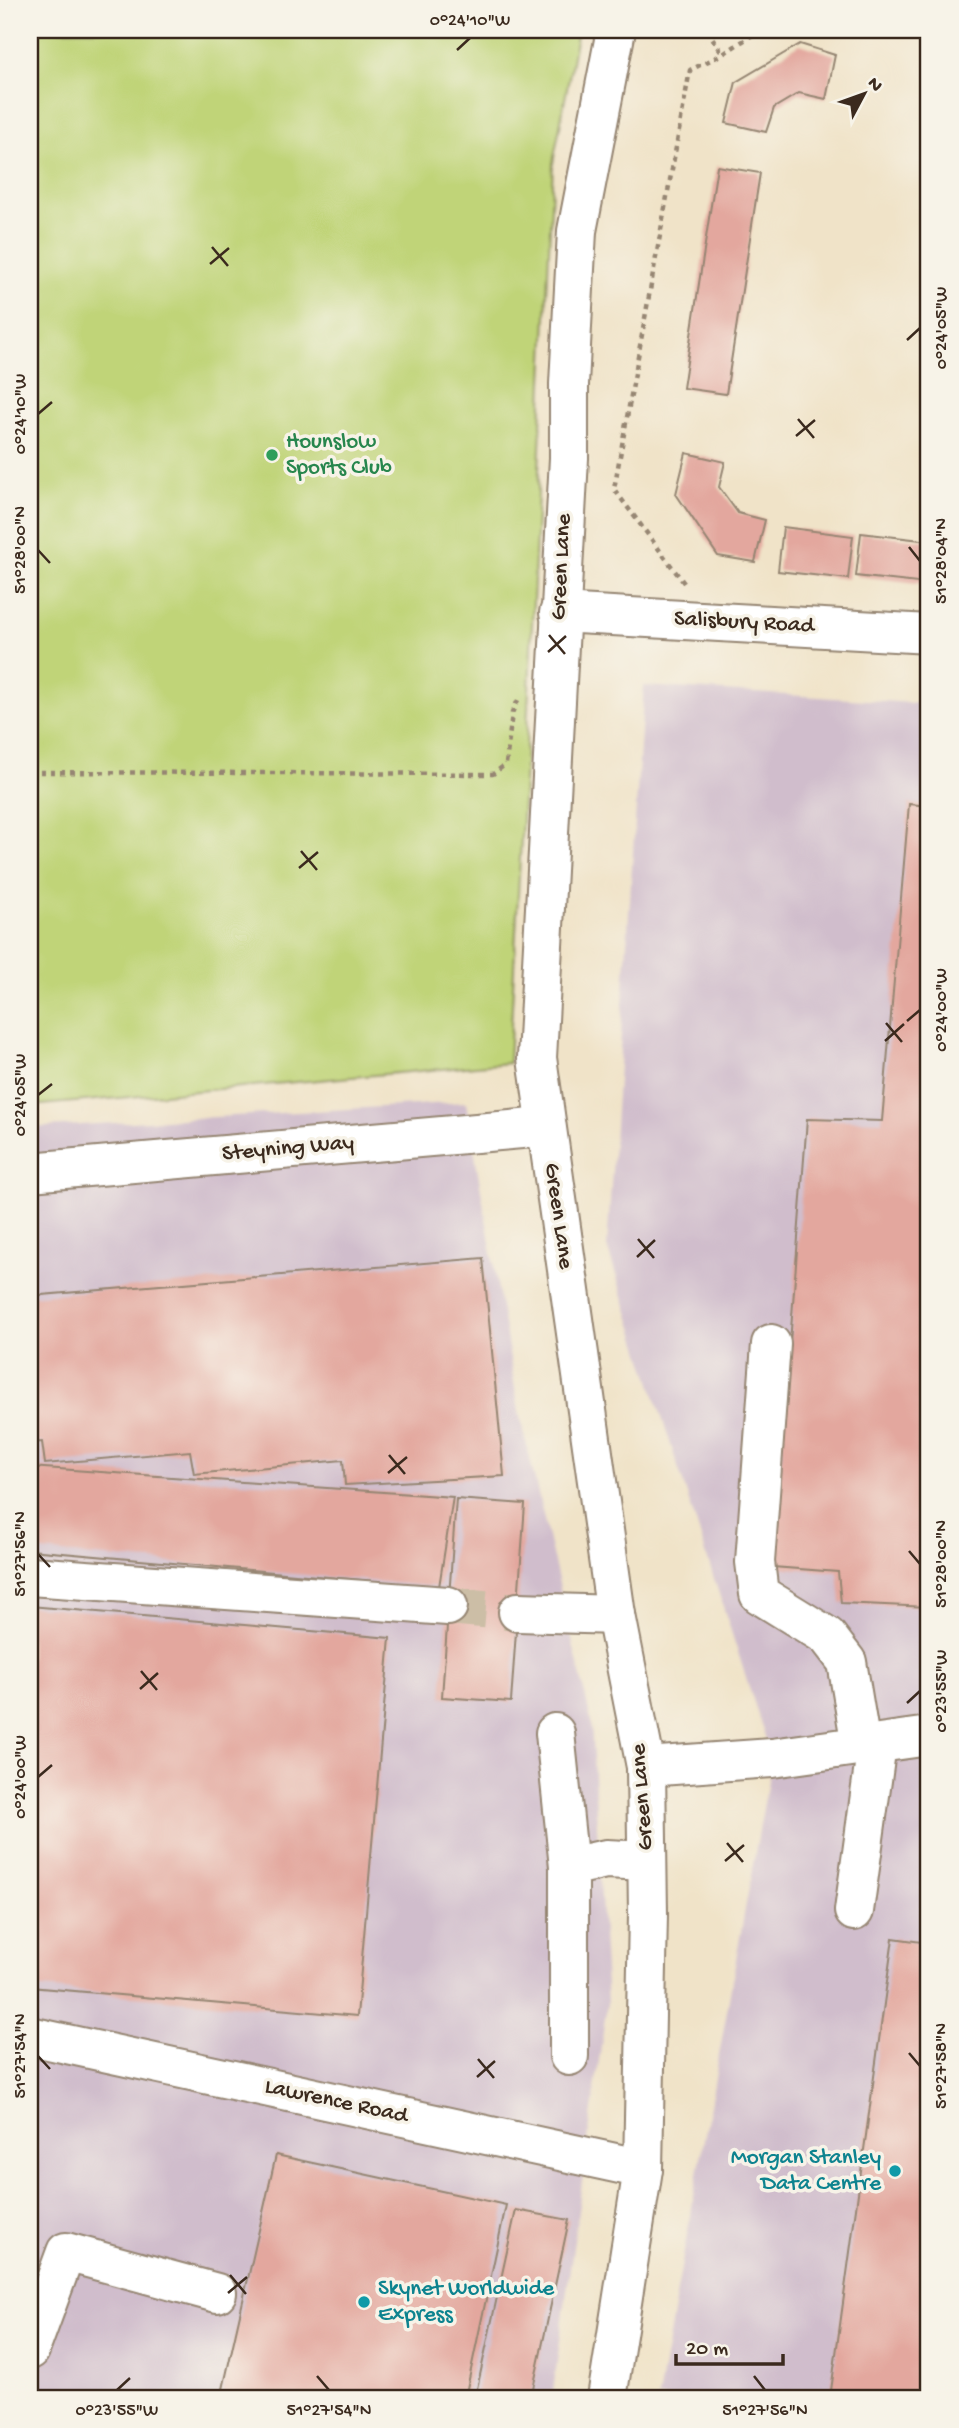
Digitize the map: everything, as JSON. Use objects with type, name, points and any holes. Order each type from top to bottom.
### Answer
[{"type":"street","name":"Green Lane","points":[[607,2398],[643,2169],[646,1767],[616,1615],[537,1058],[569,458],[569,384],[576,231],[616,30]]},
{"type":"street","name":"Salisbury Road","points":[[559,613],[929,634]]},
{"type":"street","name":"Steyning Way","points":[[30,1172],[545,1127]]},
{"type":"street","points":[[772,1344],[755,1562],[759,1594],[827,1636],[847,1662],[869,1745],[854,1911]]},
{"type":"street","points":[[30,1576],[448,1606]]},
{"type":"street","points":[[518,1612],[616,1615]]},
{"type":"street","points":[[555,1733],[569,1867],[569,2056]]},
{"type":"street","points":[[646,1767],[772,1758],[929,1736]]},
{"type":"street","points":[[569,1867],[606,1859],[647,1861]]},
{"type":"street","name":"Lawrence Road","points":[[30,2036],[643,2169]]},
{"type":"street","points":[[30,2350],[66,2252],[217,2293]]},
{"type":"path","points":[[707,30],[723,54]]},
{"type":"path","points":[[713,621],[614,489],[690,70],[723,54],[760,30]]},
{"type":"path","points":[[30,772],[493,774],[506,764],[512,713],[516,704],[529,690],[556,681]]},
{"type":"shaded area","points":[[644,686],[929,704],[929,2398],[658,2398],[772,1758],[607,1247]]},
{"type":"shaded area","points":[[466,1102],[519,1412],[591,1721],[607,2003],[552,2398],[30,2398],[30,1128]]},
{"type":"green space","name":"Hounslow Sports Club","points":[[30,30],[578,30],[553,163],[509,1063],[30,1106]]},
{"type":"building","points":[[800,44],[835,55],[826,99],[799,93],[774,108],[766,132],[726,123],[736,82]]},
{"type":"building","points":[[717,166],[760,173],[726,394],[683,388]]},
{"type":"building","points":[[686,453],[725,462],[719,487],[738,513],[765,520],[755,562],[718,556],[676,494]]},
{"type":"building","points":[[783,527],[853,536],[848,579],[778,571]]},
{"type":"building","points":[[861,533],[929,541],[926,584],[856,576]]},
{"type":"building","points":[[909,804],[929,806],[929,1607],[841,1603],[838,1572],[773,1567],[807,1119],[882,1121]]},
{"type":"building","points":[[483,1258],[504,1476],[345,1485],[343,1460],[194,1474],[190,1451],[45,1464],[42,1442],[30,1443],[30,1296]]},
{"type":"building","points":[[30,1467],[453,1497],[439,1587],[30,1550]]},
{"type":"building","points":[[456,1499],[525,1504],[511,1702],[442,1697]]},
{"type":"building","points":[[30,1606],[390,1638],[357,2016],[30,1987]]},
{"type":"building","name":"Morgan Stanley Data Centre","points":[[893,1938],[929,1943],[929,2398],[830,2398]]},
{"type":"building","name":"Skynet Worldwide Express","points":[[276,2155],[506,2205],[465,2398],[221,2398]]},
{"type":"building","points":[[516,2210],[569,2220],[531,2398],[475,2398]]},
{"type":"tunnel","points":[[448,1606],[518,1612]]},
{"type":"place","name":"Hounslow Sports Club","points":[[272,455]]},
{"type":"place","name":"Morgan Stanley Data Centre","points":[[895,2171]]},
{"type":"place","name":"Skynet Worldwide Express","points":[[364,2302]]}]
